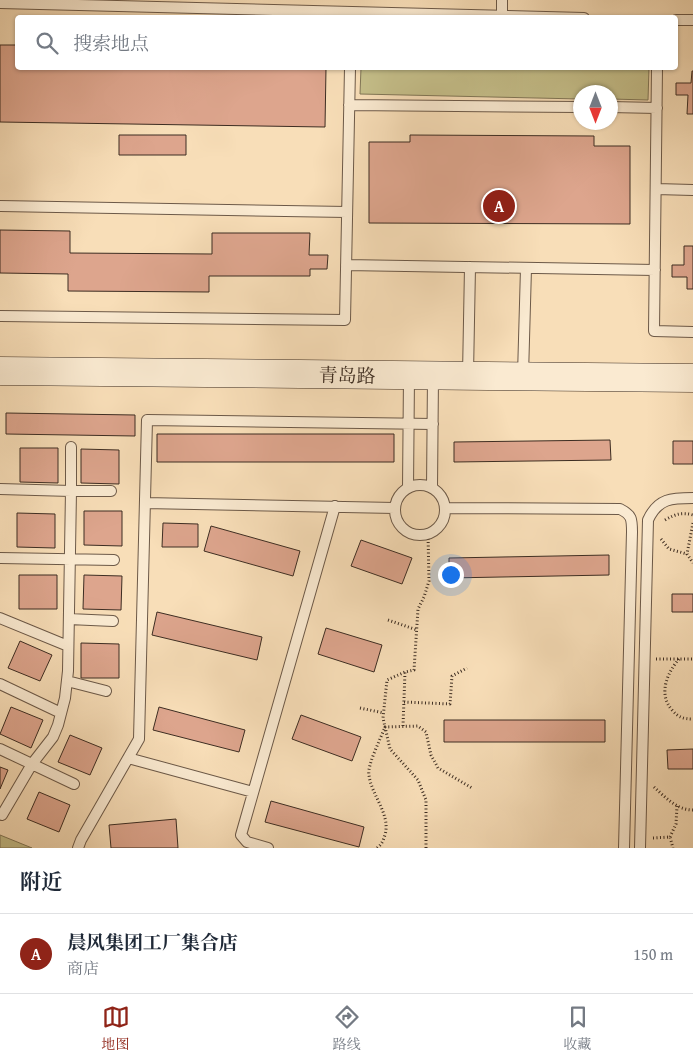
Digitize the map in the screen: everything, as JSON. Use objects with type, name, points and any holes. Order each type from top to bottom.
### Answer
[{"type":"street","name":"青岛路","points":[[0,371],[693,378]]},
{"type":"lane","points":[[502,0],[502,15]]},
{"type":"lane","points":[[0,3],[351,15]]},
{"type":"lane","points":[[678,20],[693,20]]},
{"type":"lane","points":[[0,316],[345,320],[350,70]]},
{"type":"lane","points":[[658,70],[654,331],[693,332]]},
{"type":"lane","points":[[349,105],[573,107]]},
{"type":"lane","points":[[618,107],[657,108]]},
{"type":"lane","points":[[656,189],[693,190]]},
{"type":"lane","points":[[0,206],[347,212]]},
{"type":"lane","points":[[346,265],[655,270]]},
{"type":"lane","points":[[468,376],[470,267]]},
{"type":"lane","points":[[523,376],[526,268]]},
{"type":"lane","points":[[408,488],[408,424],[421,375]]},
{"type":"lane","points":[[421,375],[433,424],[432,488]]},
{"type":"lane","points":[[78,848],[139,739],[147,420],[433,424]]},
{"type":"lane","points":[[2,815],[32,764],[53,736],[65,698],[69,619],[71,447]]},
{"type":"lane","points":[[416,485],[432,488],[443,499],[446,508],[442,524],[428,534],[420,536],[411,534],[404,530],[395,516],[397,500],[408,488],[416,485]]},
{"type":"lane","points":[[0,489],[111,491]]},
{"type":"lane","points":[[640,843],[648,520],[652,511],[664,501],[674,498],[693,498]]},
{"type":"lane","points":[[145,502],[395,508]]},
{"type":"lane","points":[[268,848],[247,842],[241,835],[335,506]]},
{"type":"lane","points":[[446,508],[620,509],[628,513],[632,521],[632,532],[624,848]]},
{"type":"lane","points":[[0,558],[114,560]]},
{"type":"lane","points":[[0,618],[68,646]]},
{"type":"lane","points":[[69,619],[113,621]]},
{"type":"lane","points":[[67,681],[106,691]]},
{"type":"lane","points":[[0,684],[61,712]]},
{"type":"lane","points":[[0,749],[74,784]]},
{"type":"lane","points":[[128,758],[253,792]]},
{"type":"path","points":[[662,521],[681,513],[693,515]]},
{"type":"path","points":[[687,554],[691,545],[693,523]]},
{"type":"path","points":[[426,848],[426,800],[418,780],[390,749],[384,713],[387,680],[414,670],[418,609],[429,581],[428,534]]},
{"type":"path","points":[[659,534],[662,541],[669,548],[687,554],[693,564]]},
{"type":"path","points":[[388,620],[417,630]]},
{"type":"path","points":[[644,659],[693,659]]},
{"type":"path","points":[[679,659],[669,674],[665,687],[665,699],[670,708],[679,717],[693,719]]},
{"type":"path","points":[[404,702],[450,704],[452,676],[467,668]]},
{"type":"path","points":[[403,726],[405,672]]},
{"type":"path","points":[[360,708],[384,713]]},
{"type":"path","points":[[385,728],[418,726],[426,732],[431,755],[438,768],[472,788]]},
{"type":"path","points":[[377,848],[382,844],[387,828],[384,813],[368,774],[374,752],[385,728]]},
{"type":"path","points":[[642,774],[652,786],[677,806],[693,810]]},
{"type":"path","points":[[673,848],[670,837],[676,824],[677,806]]},
{"type":"path","points":[[640,843],[670,837]]},
{"type":"shaded area","points":[[361,70],[649,70],[648,100],[618,99],[618,85],[573,85],[573,99],[360,94]]},
{"type":"shaded area","points":[[0,835],[32,848],[0,848]]},
{"type":"building","points":[[0,45],[15,45],[15,70],[326,70],[325,127],[0,122]]},
{"type":"building","points":[[692,71],[693,114],[687,114],[688,95],[676,95],[676,83],[691,83]]},
{"type":"building","points":[[119,135],[186,135],[186,155],[119,155]]},
{"type":"building","points":[[410,135],[594,136],[594,146],[630,146],[630,224],[369,223],[369,142],[410,142]]},
{"type":"building","points":[[0,230],[70,231],[70,253],[212,254],[212,233],[310,233],[309,255],[328,255],[327,269],[310,269],[310,276],[209,276],[209,292],[68,291],[68,274],[0,273]]},
{"type":"building","points":[[684,246],[693,246],[693,289],[687,289],[687,277],[672,277],[672,265],[684,265]]},
{"type":"building","points":[[6,413],[135,415],[135,436],[6,434]]},
{"type":"building","points":[[157,434],[394,434],[394,462],[157,462]]},
{"type":"building","points":[[610,440],[611,460],[454,462],[454,442]]},
{"type":"building","points":[[673,441],[693,441],[693,464],[673,464]]},
{"type":"building","points":[[20,448],[58,448],[58,483],[20,482]]},
{"type":"building","points":[[81,449],[119,450],[119,484],[81,483]]},
{"type":"building","points":[[84,511],[122,511],[122,546],[84,545]]},
{"type":"building","points":[[17,513],[55,514],[55,548],[17,547]]},
{"type":"building","points":[[163,523],[198,524],[198,547],[162,547]]},
{"type":"building","points":[[211,526],[300,551],[293,576],[204,551]]},
{"type":"building","points":[[361,540],[412,558],[402,584],[351,566]]},
{"type":"building","points":[[609,555],[609,575],[449,578],[449,558]]},
{"type":"building","points":[[19,575],[57,575],[57,609],[19,609]]},
{"type":"building","points":[[84,575],[122,576],[121,610],[83,609]]},
{"type":"building","points":[[672,594],[693,594],[693,612],[672,612]]},
{"type":"building","points":[[157,612],[262,637],[257,660],[152,635]]},
{"type":"building","points":[[326,628],[382,645],[374,672],[318,654]]},
{"type":"building","points":[[20,641],[52,655],[40,681],[8,668]]},
{"type":"building","points":[[81,643],[119,644],[119,678],[81,678]]},
{"type":"building","points":[[11,707],[43,720],[31,748],[0,734]]},
{"type":"building","points":[[159,707],[245,730],[239,752],[153,730]]},
{"type":"building","points":[[301,715],[361,737],[352,761],[292,739]]},
{"type":"building","points":[[444,720],[605,720],[605,742],[444,742]]},
{"type":"building","points":[[70,735],[102,748],[90,775],[58,762]]},
{"type":"building","points":[[693,749],[693,769],[668,769],[667,750]]},
{"type":"building","points":[[0,767],[8,770],[0,789]]},
{"type":"building","points":[[39,792],[70,805],[59,832],[27,819]]},
{"type":"building","points":[[271,801],[364,827],[359,847],[265,822]]},
{"type":"building","points":[[176,819],[178,848],[111,848],[109,825]]},
{"type":"place","name":"晨风集团工厂集合店","points":[[499,206]]}]
